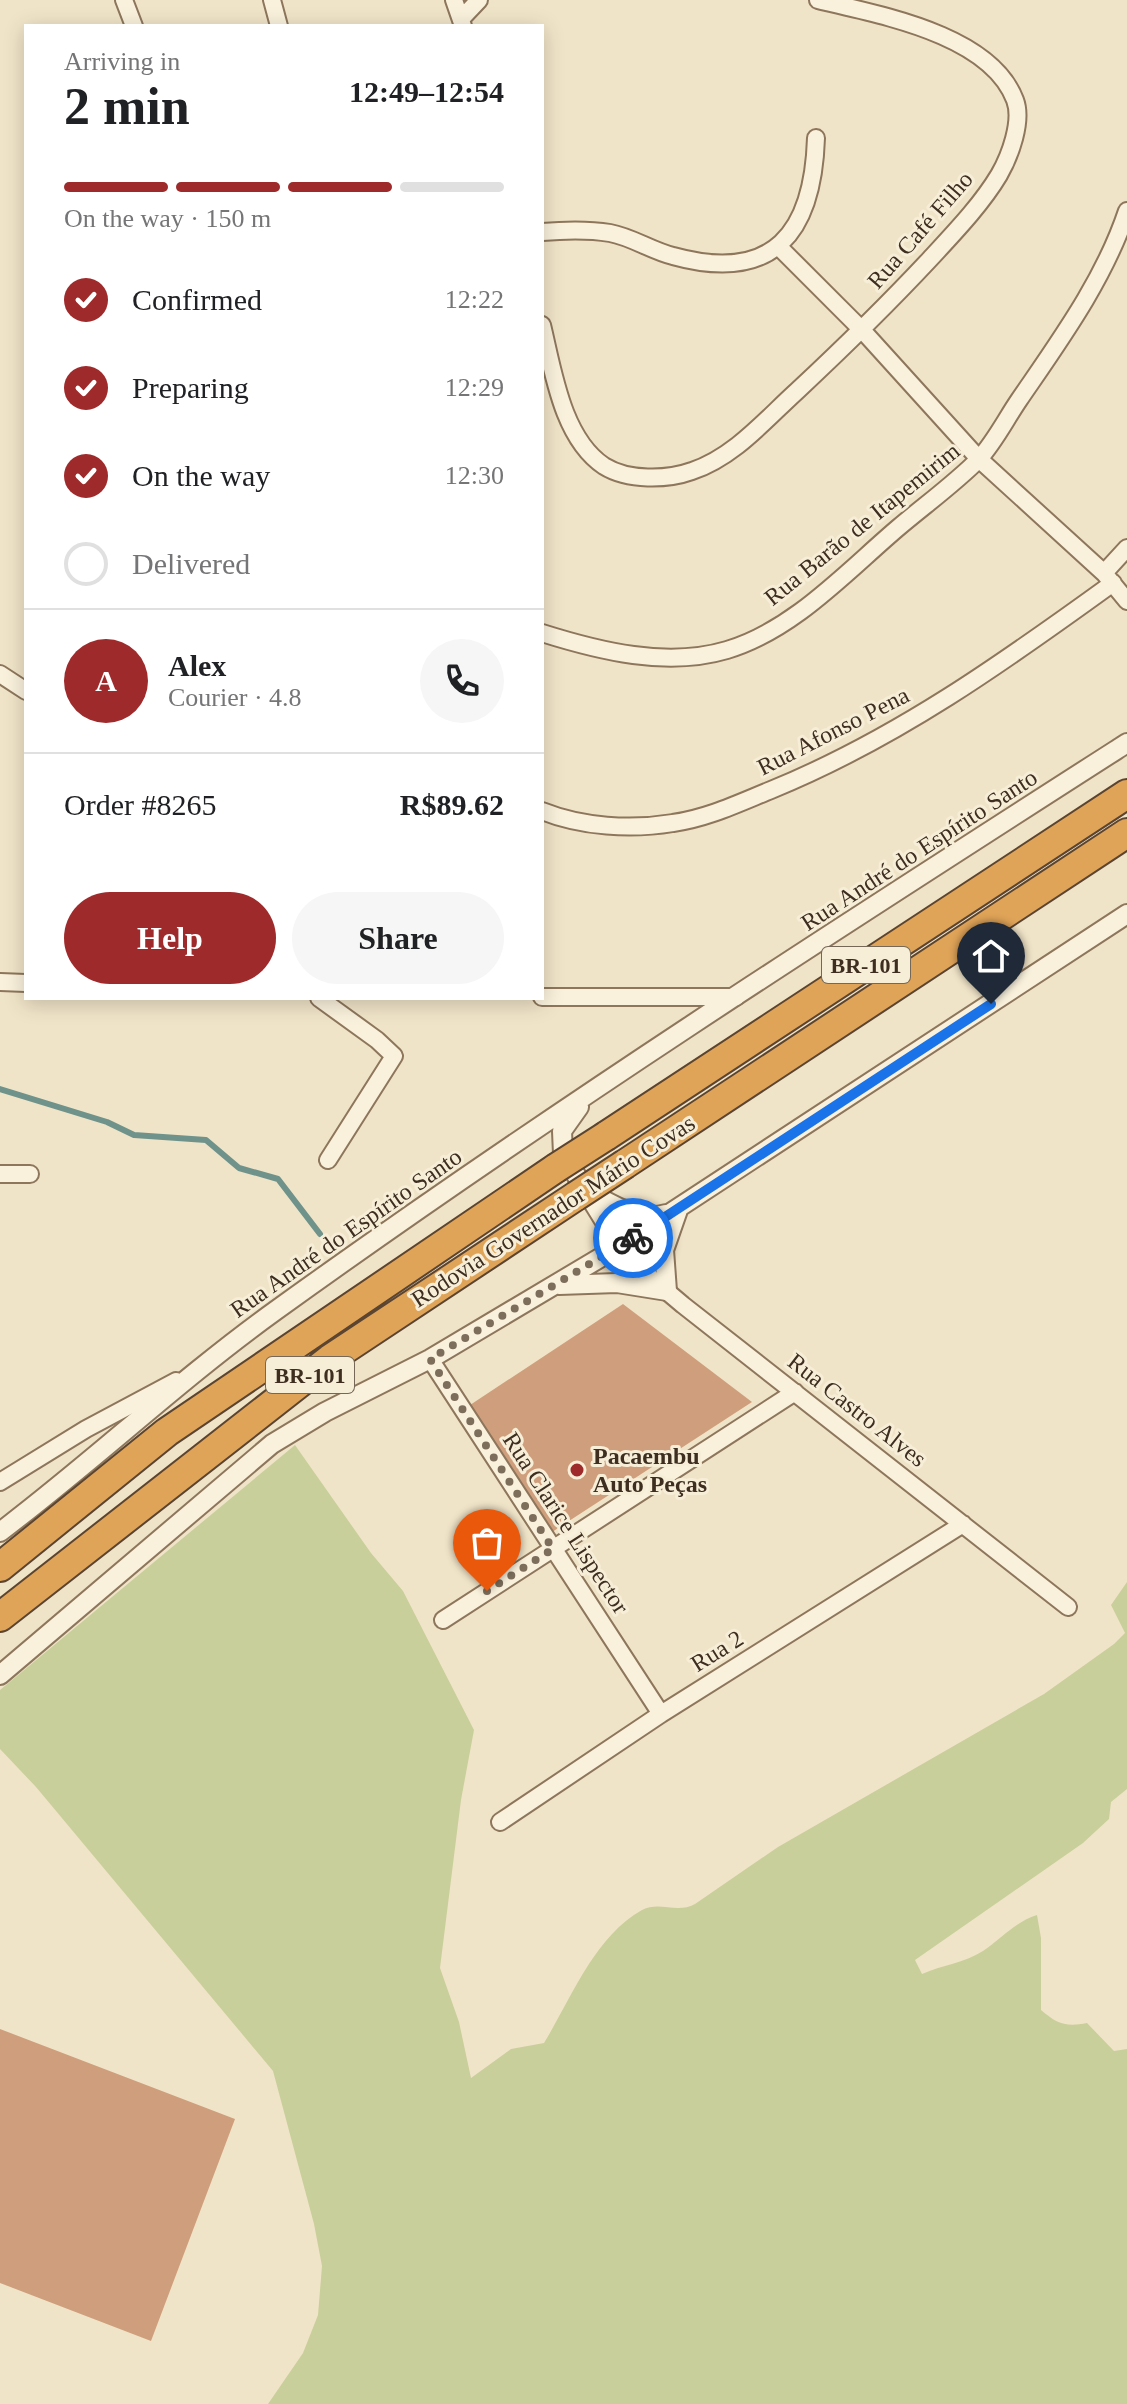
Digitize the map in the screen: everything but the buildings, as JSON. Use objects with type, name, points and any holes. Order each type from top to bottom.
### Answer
[{"type":"highway","name":"Rodovia Governador Mário Covas","points":[[0,1567],[167,1432],[556,1168],[1127,794]]},
{"type":"highway","name":"Rodovia Governador Mário Covas","points":[[0,1617],[330,1359],[1127,833]]},
{"type":"street","points":[[124,0],[133,24]]},
{"type":"street","points":[[272,0],[278,24]]},
{"type":"street","points":[[454,0],[462,22]]},
{"type":"street","points":[[462,22],[479,0]]},
{"type":"street","name":"Rua Café Filho","points":[[544,333],[573,428],[588,450],[604,465],[624,474],[659,478],[692,471],[731,452],[863,331],[957,229],[999,175],[1014,140],[1017,104],[1004,76],[977,55],[937,34],[818,0]]},
{"type":"street","points":[[544,232],[583,229],[614,234],[671,256],[722,264],[740,262],[780,248],[806,206],[815,173],[816,138]]},
{"type":"street","name":"Rua Barão de Itapemirim","points":[[544,634],[579,645],[644,656],[683,657],[727,650],[765,633],[802,610],[979,459],[1089,293],[1119,235],[1127,211]]},
{"type":"street","points":[[780,248],[863,331],[979,459],[1109,578],[1127,601]]},
{"type":"street","name":"Rua Afonso Pena","points":[[544,812],[563,819],[649,826],[719,812],[841,759],[903,727],[1007,660],[1109,578],[1127,548]]},
{"type":"street","points":[[0,674],[23,692]]},
{"type":"street","name":"Rua André do Espírito Santo","points":[[0,1532],[198,1369],[368,1245],[594,1090],[1127,743]]},
{"type":"street","points":[[0,1675],[272,1444],[325,1412],[430,1359],[620,1246],[1127,914]]},
{"type":"street","points":[[0,982],[24,983]]},
{"type":"street","points":[[544,997],[738,997]]},
{"type":"street","points":[[324,1000],[386,1046],[394,1056],[328,1160]]},
{"type":"street","points":[[594,1090],[570,1116],[561,1139],[563,1154],[581,1193],[620,1246]]},
{"type":"street","points":[[0,1174],[30,1174]]},
{"type":"street","points":[[581,1193],[641,1216],[660,1216],[678,1210]]},
{"type":"street","points":[[555,1285],[617,1283],[667,1291],[664,1250],[678,1210]]},
{"type":"street","name":"Rua Castro Alves","points":[[620,1246],[667,1291],[1068,1607]]},
{"type":"street","name":"Rua Clarice Lispector","points":[[430,1359],[661,1714]]},
{"type":"street","points":[[3,1474],[198,1369]]},
{"type":"street","points":[[443,1620],[795,1392]]},
{"type":"street","name":"Rua 2","points":[[500,1822],[661,1714],[963,1524]]},
{"type":"green space","points":[[295,1445],[371,1553],[403,1591],[474,1730],[461,1800],[440,1968],[459,2022],[471,2078],[511,2049],[544,2043],[597,1952],[625,1922],[642,1910],[682,1908],[695,1904],[778,1847],[1044,1694],[1114,1644],[1125,1633],[1111,1605],[1127,1582],[1127,1789],[1111,1802],[1109,1819],[1083,1843],[915,1960],[922,1974],[968,1958],[1037,1915],[1041,1938],[1041,2010],[1062,2023],[1087,2023],[1114,2051],[1127,2049],[1127,2404],[268,2404],[303,2353],[318,2315],[322,2266],[314,2224],[273,2071],[36,1787],[0,1749],[0,1690]]},
{"type":"waterway","points":[[0,1089],[107,1122],[134,1135],[206,1140],[239,1168],[278,1179],[320,1234]]},
{"type":"way so far","points":[[487,1591],[553,1549],[430,1359],[633,1238]]},
{"type":"place","name":"Pacaembu Auto Peças","points":[[577,1470]]},
{"type":"route","points":[[633,1238],[991,1004]]}]
